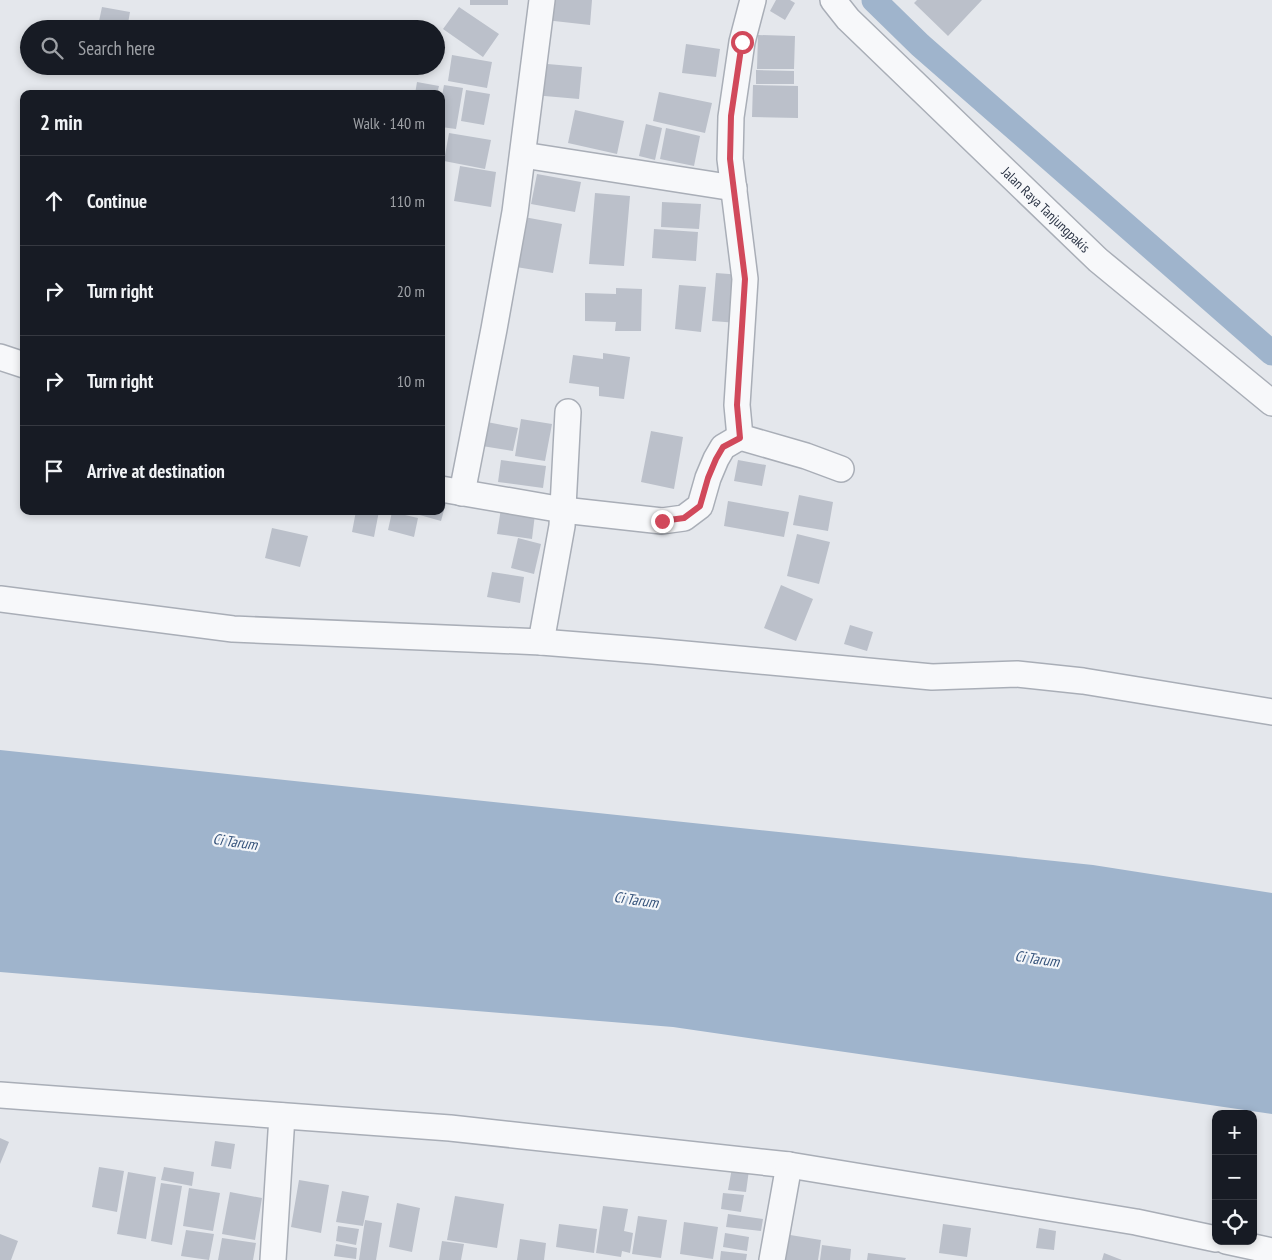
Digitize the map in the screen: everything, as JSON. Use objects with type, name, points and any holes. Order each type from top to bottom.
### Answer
[{"type":"street","points":[[542,0],[515,212],[494,329],[452,491],[563,510],[662,521],[684,518],[700,506],[708,478],[723,447],[740,438],[806,456],[841,469]]},
{"type":"street","points":[[740,438],[737,405],[745,279],[730,159],[731,116],[742,42],[752,0]]},
{"type":"street","name":"Jalan Raya Tanjungpakis","points":[[833,0],[848,19],[1098,260],[1272,403]]},
{"type":"street","points":[[523,155],[734,188]]},
{"type":"street","points":[[0,356],[20,364]]},
{"type":"street","points":[[541,642],[563,510],[568,412]]},
{"type":"street","points":[[0,599],[233,629],[541,642],[932,677],[1016,674],[1083,681],[1272,712]]},
{"type":"street","points":[[0,1095],[450,1128],[788,1166],[1136,1222],[1212,1238]]},
{"type":"street","points":[[273,1260],[282,1116]]},
{"type":"street","points":[[772,1260],[788,1166]]},
{"type":"street","points":[[1244,1245],[1272,1251]]},
{"type":"water","name":"Ci Tarum","points":[[0,750],[1093,865],[1272,893],[1272,1114],[1257,1112],[1257,1110],[1244,1110],[673,1027],[0,972]]},
{"type":"building","points":[[470,0],[508,0],[508,5],[470,5]]},
{"type":"building","points":[[547,0],[592,0],[590,25],[545,20]]},
{"type":"building","points":[[776,0],[790,0],[795,3],[785,20],[770,11]]},
{"type":"building","points":[[917,0],[982,0],[948,36],[914,3]]},
{"type":"building","points":[[102,7],[130,12],[129,20],[99,20]]},
{"type":"building","points":[[459,7],[499,34],[483,57],[445,30],[445,26]]},
{"type":"building","points":[[758,35],[795,36],[794,69],[757,69]]},
{"type":"building","points":[[686,44],[720,49],[716,77],[682,73]]},
{"type":"building","points":[[452,55],[492,62],[487,88],[448,81]]},
{"type":"building","points":[[536,63],[582,67],[579,99],[533,95]]},
{"type":"building","points":[[756,70],[794,71],[794,84],[756,84]]},
{"type":"building","points":[[417,82],[439,86],[438,90],[416,90]]},
{"type":"building","points":[[444,85],[463,88],[456,129],[445,128],[445,90],[443,90]]},
{"type":"building","points":[[753,85],[798,86],[798,118],[752,117]]},
{"type":"building","points":[[466,90],[490,94],[484,125],[461,121]]},
{"type":"building","points":[[659,92],[712,103],[705,133],[653,121]]},
{"type":"building","points":[[575,110],[624,121],[617,154],[568,143]]},
{"type":"building","points":[[646,124],[662,128],[655,160],[639,156]]},
{"type":"building","points":[[666,128],[700,136],[694,166],[660,159]]},
{"type":"building","points":[[449,133],[491,140],[485,169],[445,161]]},
{"type":"building","points":[[460,166],[496,172],[491,207],[454,201]]},
{"type":"building","points":[[537,174],[581,182],[575,212],[531,204]]},
{"type":"building","points":[[595,193],[630,196],[624,266],[589,264]]},
{"type":"building","points":[[662,202],[701,204],[699,229],[661,227]]},
{"type":"building","points":[[524,217],[562,224],[553,273],[516,267]]},
{"type":"building","points":[[654,229],[698,232],[696,261],[652,258]]},
{"type":"building","points":[[716,273],[742,275],[738,323],[712,321]]},
{"type":"building","points":[[679,285],[706,287],[701,332],[675,329]]},
{"type":"building","points":[[616,288],[642,289],[641,331],[615,331],[616,322],[585,321],[585,293],[616,294]]},
{"type":"building","points":[[603,353],[630,357],[624,399],[599,396],[599,387],[569,383],[573,355],[603,359]]},
{"type":"building","points":[[521,419],[552,424],[545,461],[515,456]]},
{"type":"building","points":[[487,422],[518,428],[513,451],[482,446]]},
{"type":"building","points":[[651,431],[683,437],[674,489],[641,482]]},
{"type":"building","points":[[501,460],[546,466],[543,488],[498,482]]},
{"type":"building","points":[[738,460],[766,465],[762,486],[734,481]]},
{"type":"building","points":[[445,495],[448,496],[445,507]]},
{"type":"building","points":[[799,495],[833,502],[828,531],[793,525]]},
{"type":"building","points":[[728,501],[789,512],[784,537],[724,526]]},
{"type":"building","points":[[502,502],[536,506],[532,539],[497,534]]},
{"type":"building","points":[[355,515],[378,515],[374,537],[352,532]]},
{"type":"building","points":[[391,515],[405,515],[418,518],[414,537],[388,530]]},
{"type":"building","points":[[420,515],[443,515],[441,521]]},
{"type":"building","points":[[272,528],[308,536],[300,567],[265,558]]},
{"type":"building","points":[[797,534],[830,542],[819,584],[787,576]]},
{"type":"building","points":[[518,538],[541,544],[534,574],[511,568]]},
{"type":"building","points":[[492,572],[524,577],[520,603],[487,597]]},
{"type":"building","points":[[781,585],[813,599],[796,641],[764,628]]},
{"type":"building","points":[[850,625],[873,632],[867,651],[844,644]]},
{"type":"building","points":[[0,1138],[9,1142],[0,1164]]},
{"type":"building","points":[[215,1141],[235,1144],[231,1169],[211,1166]]},
{"type":"building","points":[[99,1167],[124,1171],[117,1212],[92,1207]]},
{"type":"building","points":[[164,1167],[194,1172],[192,1186],[161,1180]]},
{"type":"building","points":[[732,1168],[749,1170],[746,1192],[728,1190]]},
{"type":"building","points":[[128,1172],[156,1177],[146,1239],[117,1234]]},
{"type":"building","points":[[299,1180],[329,1185],[321,1233],[291,1227]]},
{"type":"building","points":[[161,1183],[182,1186],[172,1245],[151,1241]]},
{"type":"building","points":[[189,1188],[220,1193],[213,1231],[183,1226]]},
{"type":"building","points":[[342,1191],[369,1196],[363,1226],[336,1222]]},
{"type":"building","points":[[230,1192],[262,1198],[255,1240],[222,1234]]},
{"type":"building","points":[[723,1193],[744,1195],[741,1212],[721,1209]]},
{"type":"building","points":[[455,1196],[504,1204],[497,1248],[447,1240]]},
{"type":"building","points":[[397,1203],[420,1208],[412,1252],[389,1247]]},
{"type":"building","points":[[603,1206],[628,1209],[624,1231],[633,1233],[630,1253],[622,1251],[621,1257],[596,1253]]},
{"type":"building","points":[[728,1214],[763,1219],[761,1231],[726,1227]]},
{"type":"building","points":[[638,1216],[667,1220],[661,1258],[632,1254]]},
{"type":"building","points":[[365,1220],[382,1223],[376,1260],[359,1260]]},
{"type":"building","points":[[684,1222],[718,1227],[713,1259],[680,1254]]},
{"type":"building","points":[[559,1224],[597,1229],[594,1253],[556,1247]]},
{"type":"building","points":[[943,1224],[971,1228],[967,1257],[939,1253]]},
{"type":"building","points":[[338,1226],[359,1229],[356,1245],[336,1241]]},
{"type":"building","points":[[1039,1228],[1056,1231],[1054,1250],[1036,1248]]},
{"type":"building","points":[[186,1230],[214,1234],[209,1260],[181,1256]]},
{"type":"building","points":[[725,1233],[749,1237],[747,1251],[723,1247]]},
{"type":"building","points":[[0,1234],[18,1241],[11,1260],[0,1260]]},
{"type":"building","points":[[784,1234],[821,1240],[818,1260],[780,1260]]},
{"type":"building","points":[[222,1238],[256,1243],[253,1260],[218,1260]]},
{"type":"building","points":[[520,1239],[546,1243],[544,1260],[517,1260]]},
{"type":"building","points":[[442,1241],[464,1244],[461,1260],[439,1260]]},
{"type":"building","points":[[336,1244],[357,1248],[356,1259],[334,1256]]},
{"type":"building","points":[[822,1245],[851,1249],[850,1260],[820,1260]]},
{"type":"building","points":[[721,1251],[747,1254],[746,1260],[720,1260]]},
{"type":"building","points":[[868,1253],[906,1258],[905,1260],[867,1260]]},
{"type":"building","points":[[1104,1253],[1122,1260],[1102,1260]]},
{"type":"waterway","points":[[874,0],[920,45],[1272,353]]},
{"type":"route","points":[[662,521],[684,518],[700,506],[708,478],[723,447],[740,438],[737,405],[745,279],[730,159],[731,116],[742,42]]}]
